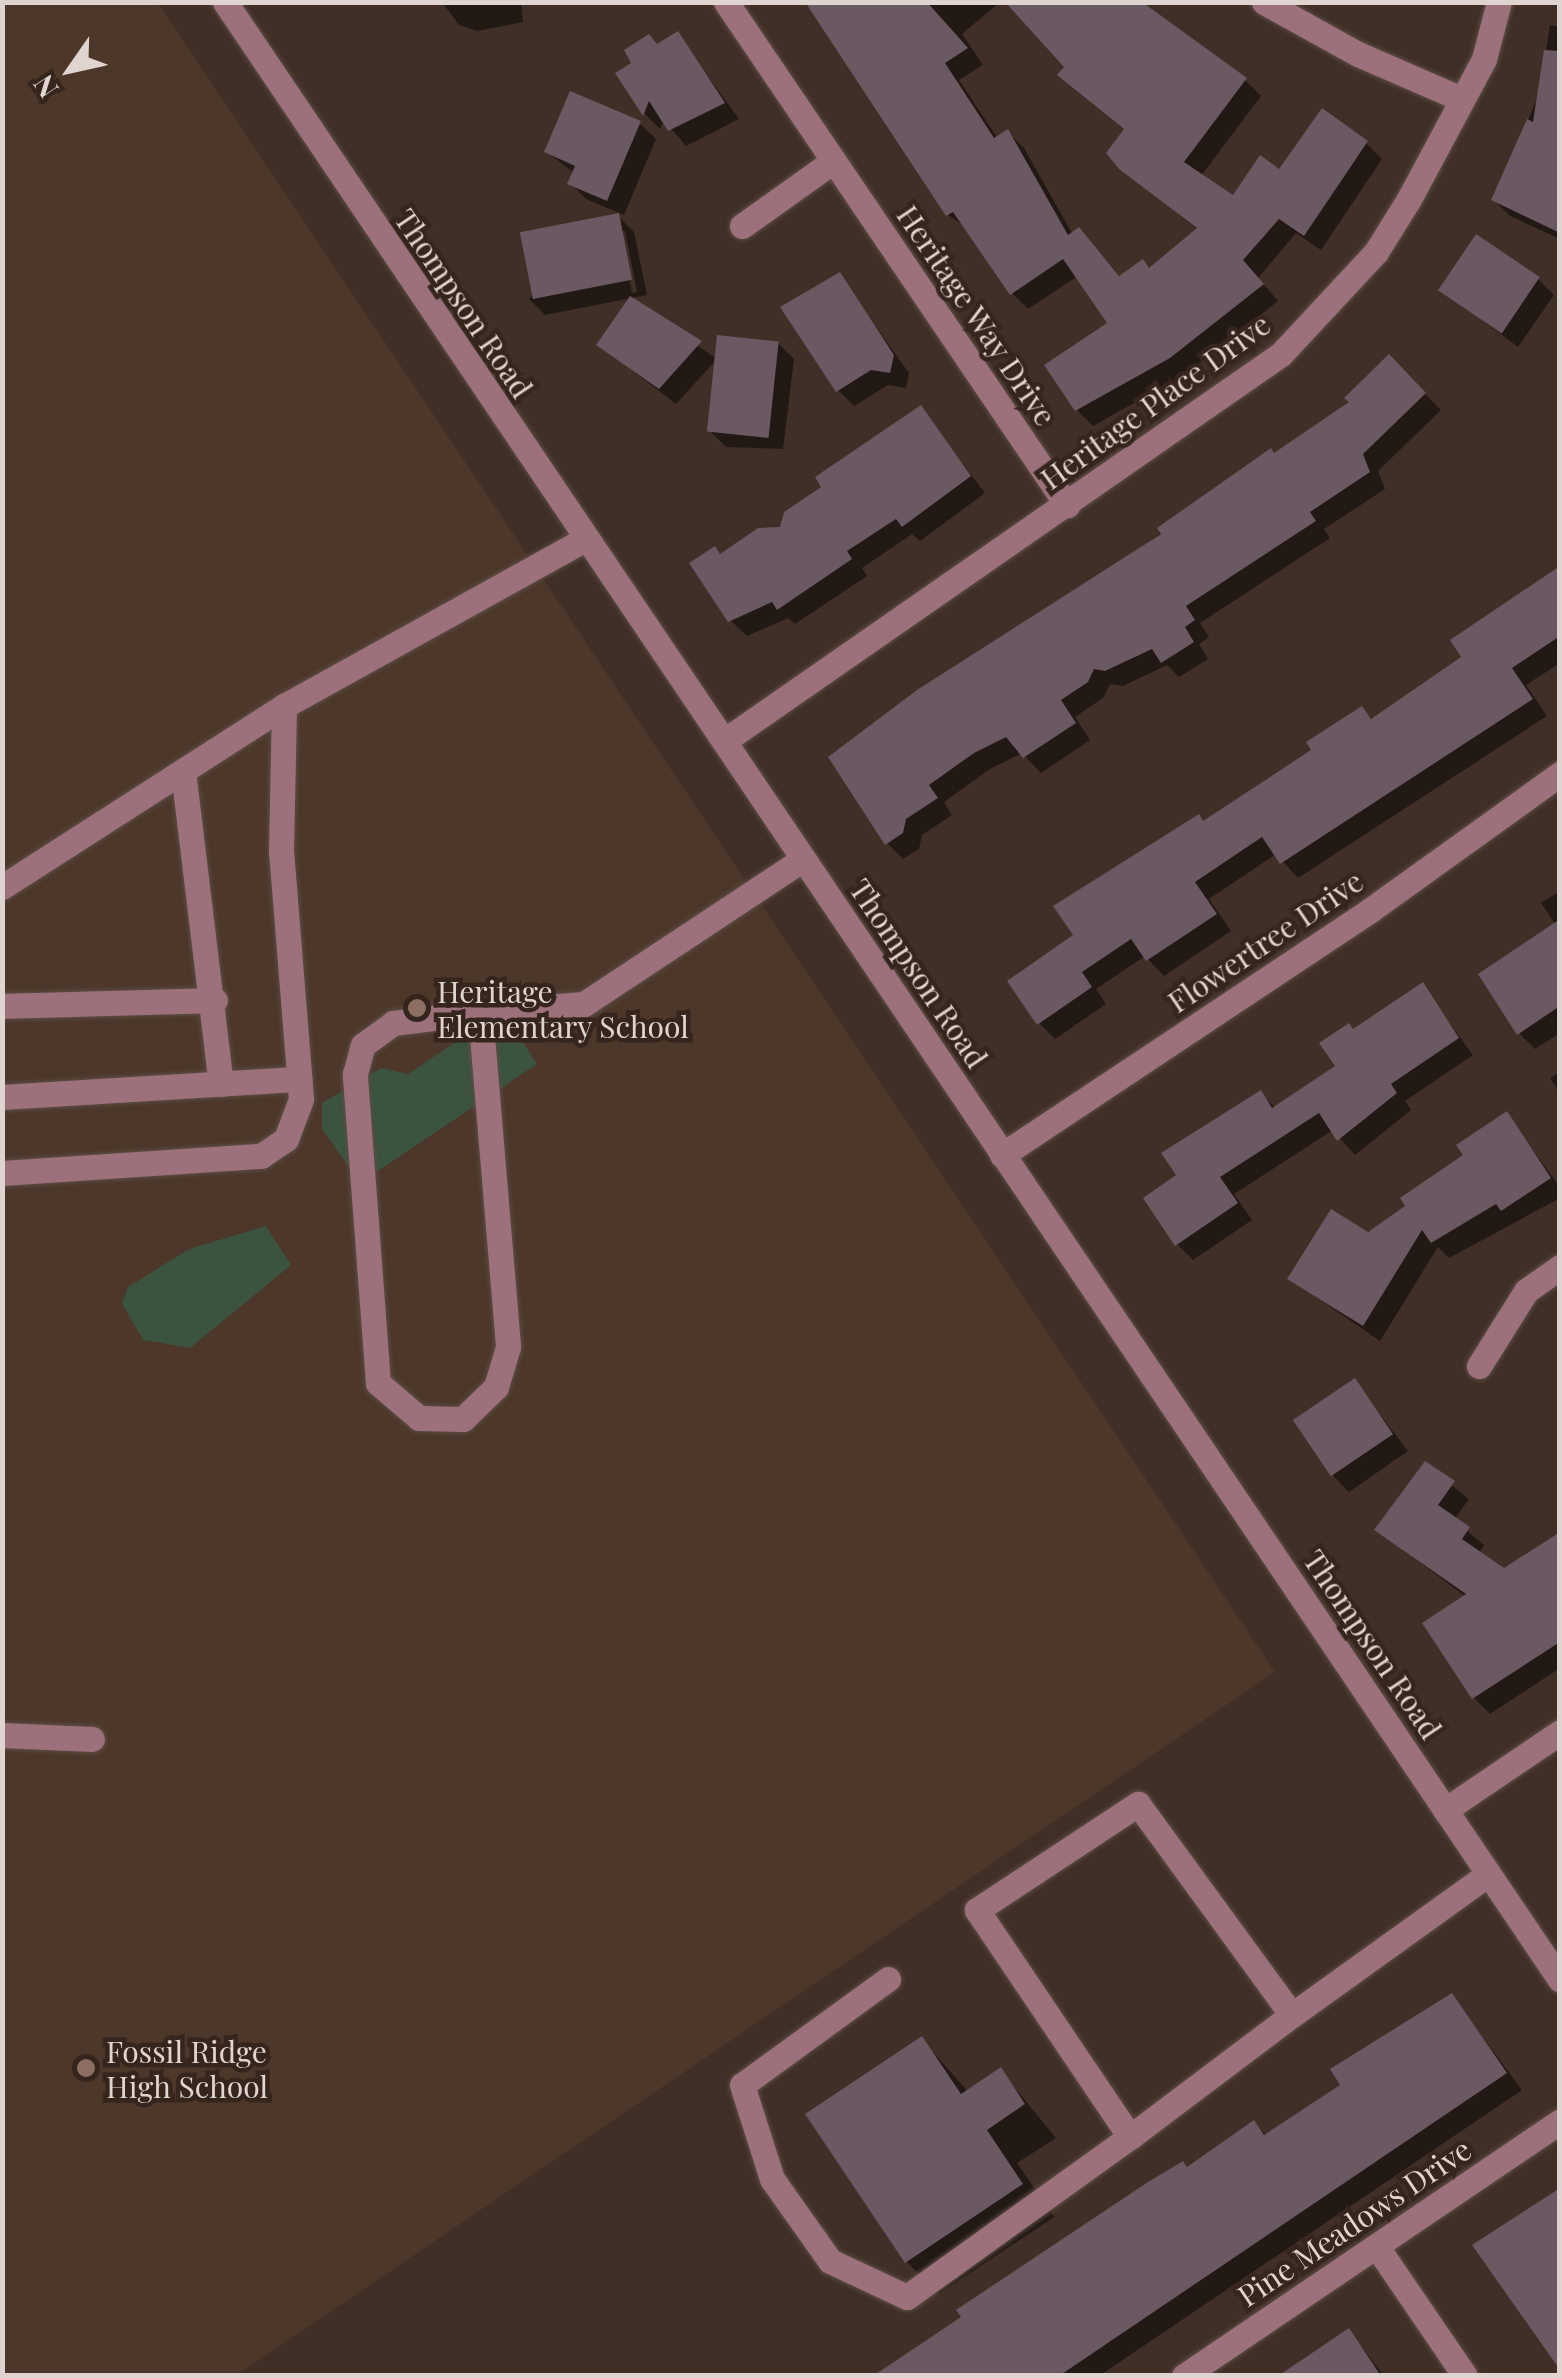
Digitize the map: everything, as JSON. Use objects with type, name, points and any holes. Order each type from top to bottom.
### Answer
[{"type":"street","name":"Thompson Road","points":[[225,2],[584,540],[724,741],[1560,1980]]},
{"type":"street","name":"Heritage Way Drive","points":[[726,2],[1067,505]]},
{"type":"street","points":[[1264,2],[1358,54],[1458,98]]},
{"type":"street","name":"Heritage Place Drive","points":[[724,741],[1256,372],[1329,307],[1376,252],[1409,199],[1458,98],[1484,58],[1499,2]]},
{"type":"street","points":[[742,226],[833,161]]},
{"type":"street","points":[[2,886],[284,706],[584,540]]},
{"type":"street","points":[[2,1174],[261,1156],[286,1139],[301,1099],[281,851],[284,706]]},
{"type":"street","points":[[183,771],[215,1000],[220,1084]]},
{"type":"street","name":"Flowertree Drive","points":[[1002,1155],[1369,911],[1560,774]]},
{"type":"street","points":[[480,1012],[508,1348],[496,1388],[463,1419],[420,1418],[378,1383],[355,1074],[363,1044],[393,1022],[480,1012],[584,1004],[803,859]]},
{"type":"street","points":[[2,1006],[215,1000]]},
{"type":"street","points":[[2,1098],[299,1079]]},
{"type":"street","points":[[1479,1366],[1526,1291],[1560,1267]]},
{"type":"street","points":[[1445,1810],[1560,1732]]},
{"type":"street","points":[[2,1735],[92,1739]]},
{"type":"street","points":[[1130,2137],[977,1910],[1138,1804],[1292,2014]]},
{"type":"street","points":[[888,1980],[742,2084],[772,2179],[830,2261],[907,2297],[1488,1874]]},
{"type":"street","name":"Pine Meadows Drive","points":[[1184,2376],[1560,2121]]},
{"type":"street","points":[[1377,2246],[1466,2376]]},
{"type":"shaded area","name":"Heritage Elementary School","points":[[3,3],[158,3],[1275,1672],[237,2375],[3,2376]]},
{"type":"green space","points":[[503,1010],[537,1064],[360,1183],[322,1129],[322,1103],[381,1068],[408,1074]]},
{"type":"green space","points":[[266,1226],[291,1265],[190,1348],[143,1340],[122,1303],[128,1287],[189,1249]]},
{"type":"building","points":[[805,2],[927,2],[968,48],[945,63],[994,138],[1008,129],[1068,235],[1079,227],[1119,276],[1143,259],[1149,268],[1197,228],[1119,169],[1106,153],[1124,129],[1057,75],[1064,67],[1005,2],[1142,2],[1247,78],[1184,162],[1233,195],[1260,155],[1279,169],[1322,108],[1368,141],[1304,236],[1279,219],[1243,260],[1264,284],[1170,358],[1075,411],[1044,365],[1107,323],[1063,259],[1010,295],[953,212],[946,216]]},
{"type":"building","points":[[678,31],[725,103],[668,131],[649,101],[643,116],[615,73],[631,63],[624,50],[649,34],[657,44]]},
{"type":"building","points":[[1544,50],[1560,51],[1560,233],[1491,200],[1527,119],[1533,122]]},
{"type":"building","points":[[570,91],[641,121],[607,201],[567,184],[575,166],[544,152]]},
{"type":"building","points":[[619,213],[632,280],[533,299],[520,232]]},
{"type":"building","points":[[1476,234],[1540,277],[1502,333],[1438,290]]},
{"type":"building","points":[[840,272],[894,355],[890,373],[871,370],[836,392],[780,307]]},
{"type":"building","points":[[630,296],[702,341],[659,389],[596,345]]},
{"type":"building","points":[[717,335],[779,341],[769,438],[707,431]]},
{"type":"building","points":[[1389,354],[1426,393],[1363,454],[1370,472],[1310,512],[1316,521],[1186,606],[1195,620],[1185,627],[1194,642],[1161,663],[1152,649],[1105,671],[1094,669],[1088,682],[1061,700],[1076,723],[1023,758],[1006,737],[974,753],[929,785],[938,798],[906,819],[903,833],[885,845],[828,757],[917,690],[1161,534],[1157,528],[1271,448],[1274,453],[1349,402],[1344,398]]},
{"type":"building","points":[[921,405],[971,476],[902,527],[896,519],[847,551],[852,559],[777,610],[772,602],[728,622],[689,563],[715,546],[720,554],[758,528],[780,527],[784,512],[821,487],[815,477]]},
{"type":"building","points":[[1560,566],[1560,636],[1512,668],[1533,699],[1280,864],[1262,837],[1195,882],[1217,914],[1146,961],[1131,939],[1082,972],[1092,987],[1037,1025],[1007,981],[1073,935],[1053,906],[1199,814],[1203,821],[1311,750],[1306,742],[1362,706],[1371,719],[1461,657],[1450,640]]},
{"type":"building","points":[[1560,919],[1560,1006],[1517,1035],[1478,974]]},
{"type":"building","points":[[1423,982],[1459,1038],[1391,1084],[1397,1093],[1337,1141],[1319,1113],[1220,1177],[1238,1203],[1175,1246],[1143,1198],[1176,1175],[1161,1153],[1261,1090],[1272,1108],[1335,1066],[1319,1043],[1349,1023],[1353,1029]]},
{"type":"building","points":[[1507,1111],[1551,1178],[1501,1211],[1496,1204],[1431,1243],[1422,1230],[1363,1326],[1287,1279],[1331,1209],[1368,1232],[1405,1206],[1400,1198],[1463,1155],[1456,1145]]},
{"type":"building","points":[[1355,1378],[1393,1434],[1331,1476],[1293,1420]]},
{"type":"building","points":[[1425,1461],[1455,1481],[1438,1505],[1470,1527],[1462,1539],[1504,1568],[1560,1532],[1560,1642],[1472,1699],[1422,1623],[1466,1594],[1374,1530]]},
{"type":"building","points":[[1452,1993],[1507,2073],[1059,2376],[873,2376],[961,2317],[956,2310],[1148,2182],[1183,2161],[1187,2167],[1254,2120],[1264,2135],[1340,2085],[1330,2069]]},
{"type":"building","points":[[922,2036],[961,2094],[1001,2067],[1025,2104],[987,2130],[1023,2184],[905,2263],[805,2114]]},
{"type":"building","points":[[1560,2188],[1560,2370],[1472,2245]]},
{"type":"building","points":[[1349,2328],[1381,2376],[1278,2376]]},
{"type":"place","name":"Heritage Elementary School","points":[[417,1008]]},
{"type":"place","name":"Fossil Ridge High School","points":[[86,2068]]}]
